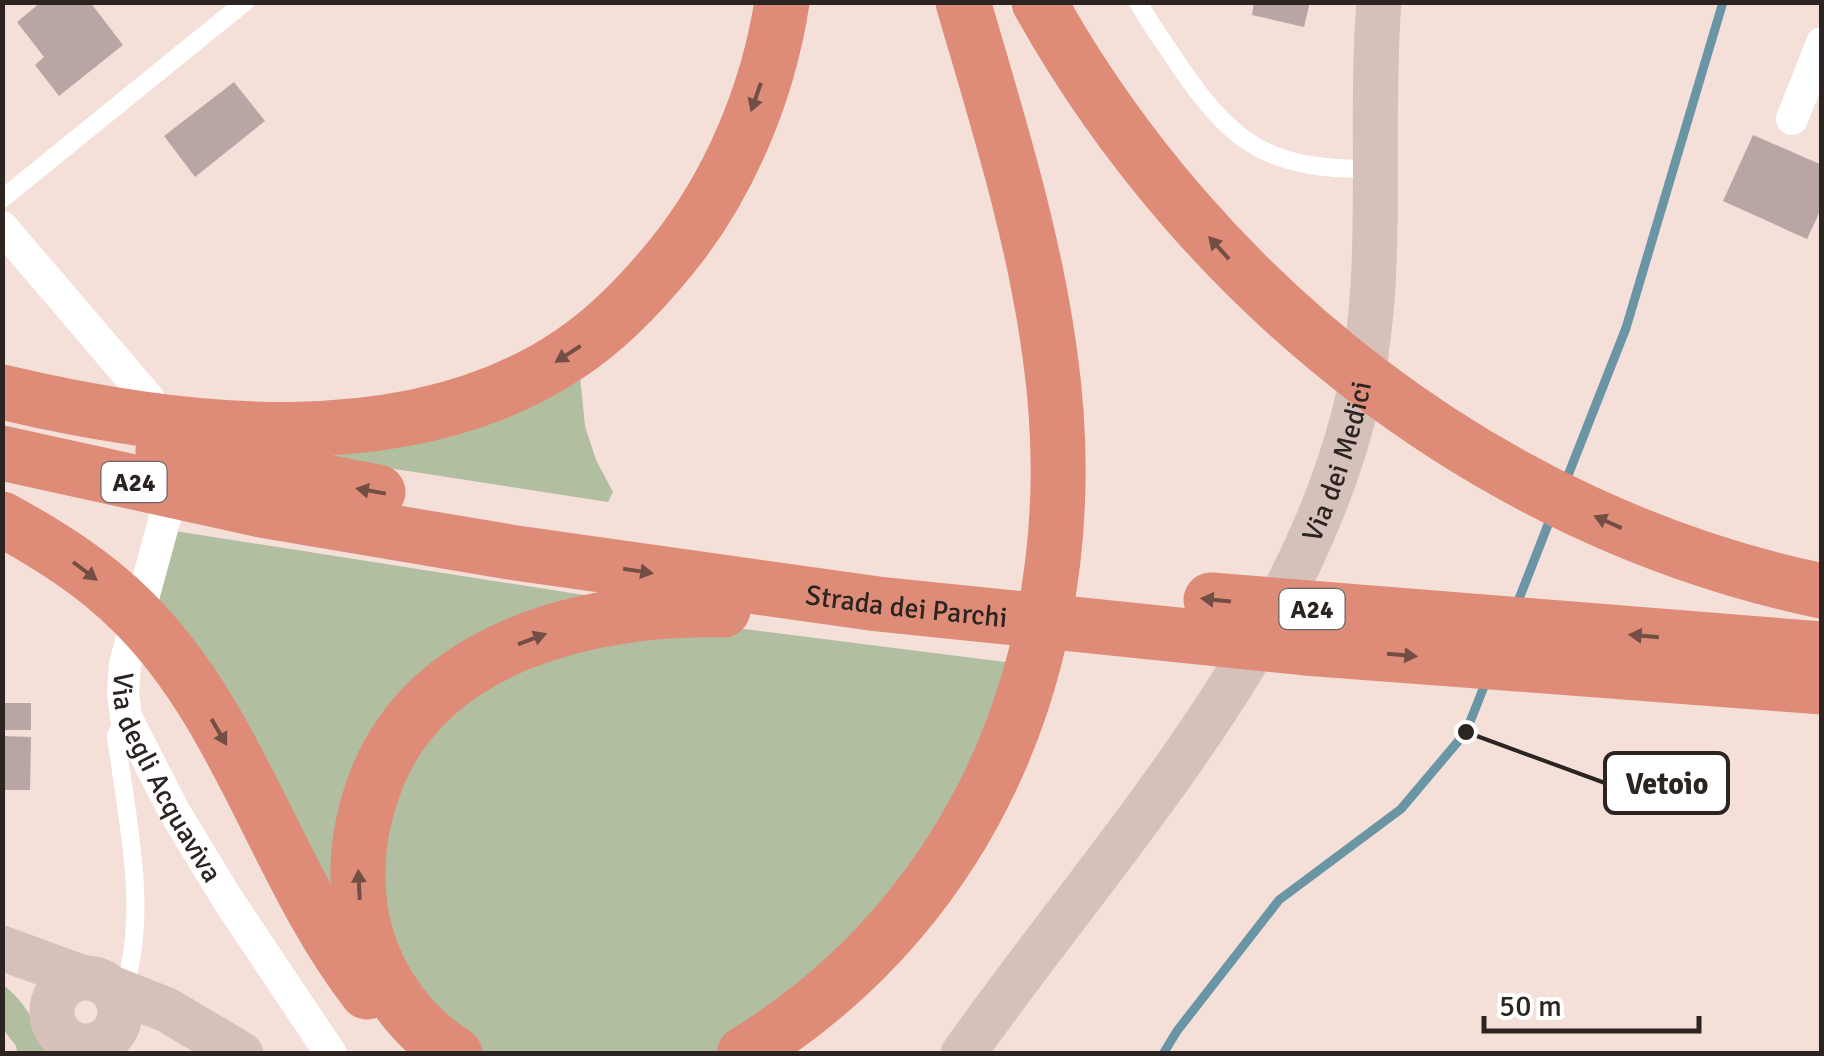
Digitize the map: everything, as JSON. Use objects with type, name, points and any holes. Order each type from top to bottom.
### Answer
[{"type":"highway","points":[[2,392],[51,404],[152,419],[241,446],[329,427],[399,420],[458,406],[516,383],[567,356],[606,327],[650,284],[699,223],[734,158],[758,94],[782,2]]},
{"type":"highway","points":[[744,1054],[820,1001],[873,952],[916,902],[956,846],[988,790],[1015,729],[1048,604],[1057,544],[1059,483],[1050,356],[1034,262],[963,2]]},
{"type":"highway","points":[[1040,2],[1058,35],[1141,156],[1234,264],[1289,316],[1404,408],[1548,494],[1642,538],[1696,558],[1810,589]]},
{"type":"highway","name":"Strada dei Parchi","points":[[2,417],[241,446],[879,599],[1133,654],[1305,648],[1740,663],[1822,649]]},
{"type":"highway","name":"Strada dei Parchi","points":[[2,453],[266,511],[516,553],[879,599],[1292,608],[1740,663],[1822,687]]},
{"type":"highway","points":[[2,519],[91,574],[134,613],[166,650],[230,752],[335,948],[376,1004],[430,1054]]},
{"type":"highway","points":[[455,1054],[424,1030],[383,977],[364,928],[358,897],[357,856],[366,809],[380,768],[400,734],[427,702],[460,676],[536,636],[581,622],[630,614],[879,599]]},
{"type":"street","name":"Via dei Medici","points":[[963,1054],[1217,708],[1264,634],[1284,594],[1338,465],[1354,416],[1374,262],[1379,2]]},
{"type":"street","points":[[1792,120],[1822,43]]},
{"type":"street","name":"Via degli Acquaviva","points":[[2,228],[139,387],[166,432],[171,470],[168,507],[123,679],[124,705],[132,732],[228,900],[331,1054]]},
{"type":"street","points":[[2,948],[167,1010],[229,1046]]},
{"type":"street","points":[[2,960],[59,1034],[80,1046],[161,1029],[229,1046]]},
{"type":"street","points":[[59,1034],[56,993],[71,980],[105,986],[120,1007],[117,1028],[110,1037]]},
{"type":"lane","points":[[2,199],[246,2]]},
{"type":"lane","points":[[1138,2],[1202,100],[1238,136],[1296,162],[1376,169]]},
{"type":"lane","points":[[105,986],[130,970],[135,923],[116,736],[123,720],[132,732]]},
{"type":"green space","points":[[579,367],[585,426],[596,460],[613,492],[608,502],[304,455]]},
{"type":"green space","points":[[175,531],[616,600],[429,681],[347,927],[152,606]]},
{"type":"green space","points":[[653,629],[744,629],[1013,663],[996,719],[908,889],[718,1053],[475,1054],[415,1006],[371,898],[386,794],[416,740],[521,661]]},
{"type":"green space","points":[[2,984],[30,1015],[46,1053],[17,1053],[3,1029]]},
{"type":"building","points":[[41,2],[90,2],[123,45],[59,96],[35,65],[44,57],[17,22]]},
{"type":"building","points":[[1254,2],[1310,2],[1304,27],[1252,15]]},
{"type":"building","points":[[234,82],[265,121],[195,177],[164,136]]},
{"type":"building","points":[[1753,135],[1822,165],[1822,207],[1807,239],[1723,201]]},
{"type":"building","points":[[2,703],[31,703],[31,730],[2,730]]},
{"type":"building","points":[[2,736],[31,737],[30,790],[2,790]]},
{"type":"waterway","points":[[1565,483],[1626,328],[1723,2]]},
{"type":"waterway","points":[[1517,604],[1551,517]]},
{"type":"waterway","points":[[1163,1054],[1279,900],[1401,809],[1466,732],[1487,679]]},
{"type":"place","name":"Vetoio","points":[[1466,732]]}]
